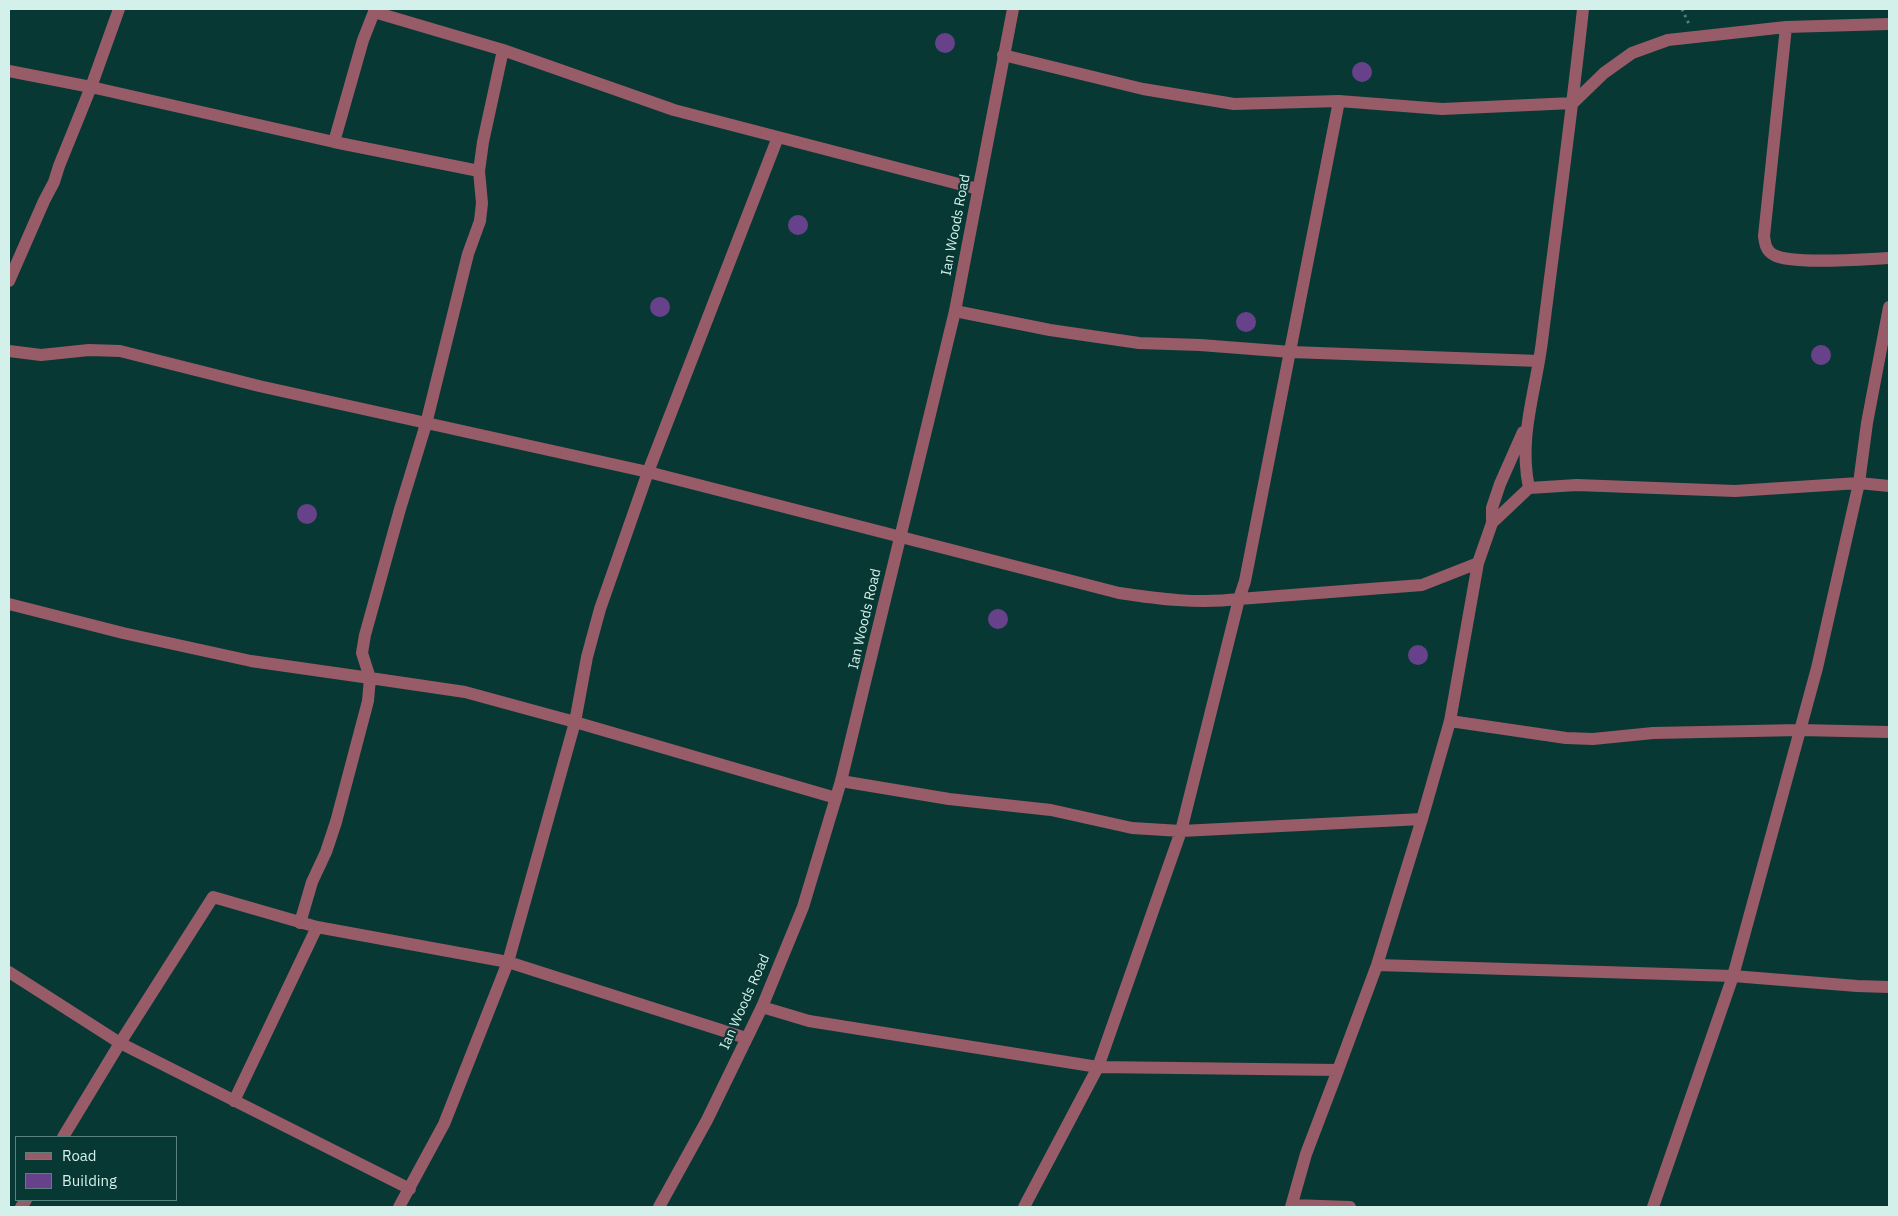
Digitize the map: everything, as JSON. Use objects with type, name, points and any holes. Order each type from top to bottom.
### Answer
[{"type":"street","points":[[9,281],[54,182],[58,166],[91,87],[119,9]]},
{"type":"street","name":"Ian Woods Road","points":[[659,1207],[707,1120],[762,1007],[803,907],[836,798],[955,311],[1013,9]]},
{"type":"street","points":[[1529,488],[1525,469],[1526,427],[1539,362],[1573,103],[1583,9]]},
{"type":"street","points":[[334,142],[363,40],[375,10],[503,50],[674,110],[978,189]]},
{"type":"street","points":[[1004,55],[1143,89],[1234,104],[1339,101],[1442,109],[1573,103],[1604,73],[1632,53],[1668,40],[1786,27],[1889,24]]},
{"type":"street","points":[[1786,27],[1764,236],[1766,247],[1774,255],[1790,260],[1889,258]]},
{"type":"street","points":[[300,923],[312,882],[326,852],[336,822],[368,701],[370,678],[362,653],[365,635],[426,424],[468,254],[480,221],[482,203],[479,171],[483,142],[503,50]]},
{"type":"street","points":[[9,71],[91,87],[334,142],[479,171]]},
{"type":"street","points":[[1024,1207],[1098,1067],[1181,831],[1239,598],[1245,581],[1339,101]]},
{"type":"street","points":[[399,1207],[444,1124],[508,962],[575,722],[587,657],[600,609],[648,472],[778,137]]},
{"type":"street","points":[[1653,1207],[1733,976],[1817,668],[1859,483],[1867,423],[1889,307]]},
{"type":"street","points":[[955,311],[1050,330],[1139,343],[1200,345],[1291,352],[1539,362]]},
{"type":"street","points":[[9,351],[41,355],[89,350],[120,351],[259,386],[648,472],[1119,593],[1175,601],[1212,602],[1239,598],[1422,585],[1478,563]]},
{"type":"street","points":[[1350,1207],[1291,1206],[1306,1154],[1378,965],[1450,721],[1478,563],[1492,523],[1492,508],[1500,484],[1526,427]]},
{"type":"street","points":[[1492,523],[1529,488],[1577,485],[1735,492],[1859,483],[1889,486]]},
{"type":"street","points":[[9,604],[123,633],[251,661],[465,692],[836,798]]},
{"type":"street","points":[[1450,721],[1566,738],[1593,739],[1653,733],[1800,730],[1889,732]]},
{"type":"street","points":[[841,781],[949,799],[1051,810],[1132,828],[1181,831],[1422,819]]},
{"type":"street","points":[[64,1136],[213,897],[317,927],[508,962],[746,1038]]},
{"type":"street","points":[[234,1101],[317,927]]},
{"type":"street","points":[[1378,965],[1733,976],[1889,987]]},
{"type":"street","points":[[9,972],[120,1043],[410,1189]]},
{"type":"street","points":[[762,1007],[809,1021],[1098,1067],[1338,1070]]},
{"type":"building","points":[[941,33],[949,33],[955,39],[955,47],[949,53],[941,53],[935,47],[935,39]]},
{"type":"building","points":[[1358,62],[1366,62],[1372,68],[1372,76],[1366,82],[1358,82],[1352,76],[1352,68]]},
{"type":"building","points":[[794,215],[802,215],[808,221],[808,229],[802,235],[794,235],[788,229],[788,221]]},
{"type":"building","points":[[660,297],[667,300],[670,307],[667,314],[660,317],[653,314],[650,307],[653,300]]},
{"type":"building","points":[[1242,312],[1250,312],[1256,318],[1256,326],[1250,332],[1242,332],[1236,326],[1236,318]]},
{"type":"building","points":[[1821,345],[1828,348],[1831,355],[1828,362],[1821,365],[1814,362],[1811,355],[1814,348]]},
{"type":"building","points":[[303,504],[311,504],[317,510],[317,518],[311,524],[303,524],[297,518],[297,510]]},
{"type":"building","points":[[994,609],[1002,609],[1008,615],[1008,623],[1002,629],[994,629],[988,623],[988,615]]},
{"type":"building","points":[[1418,645],[1425,648],[1428,655],[1425,662],[1418,665],[1411,662],[1408,655],[1411,648]]}]
